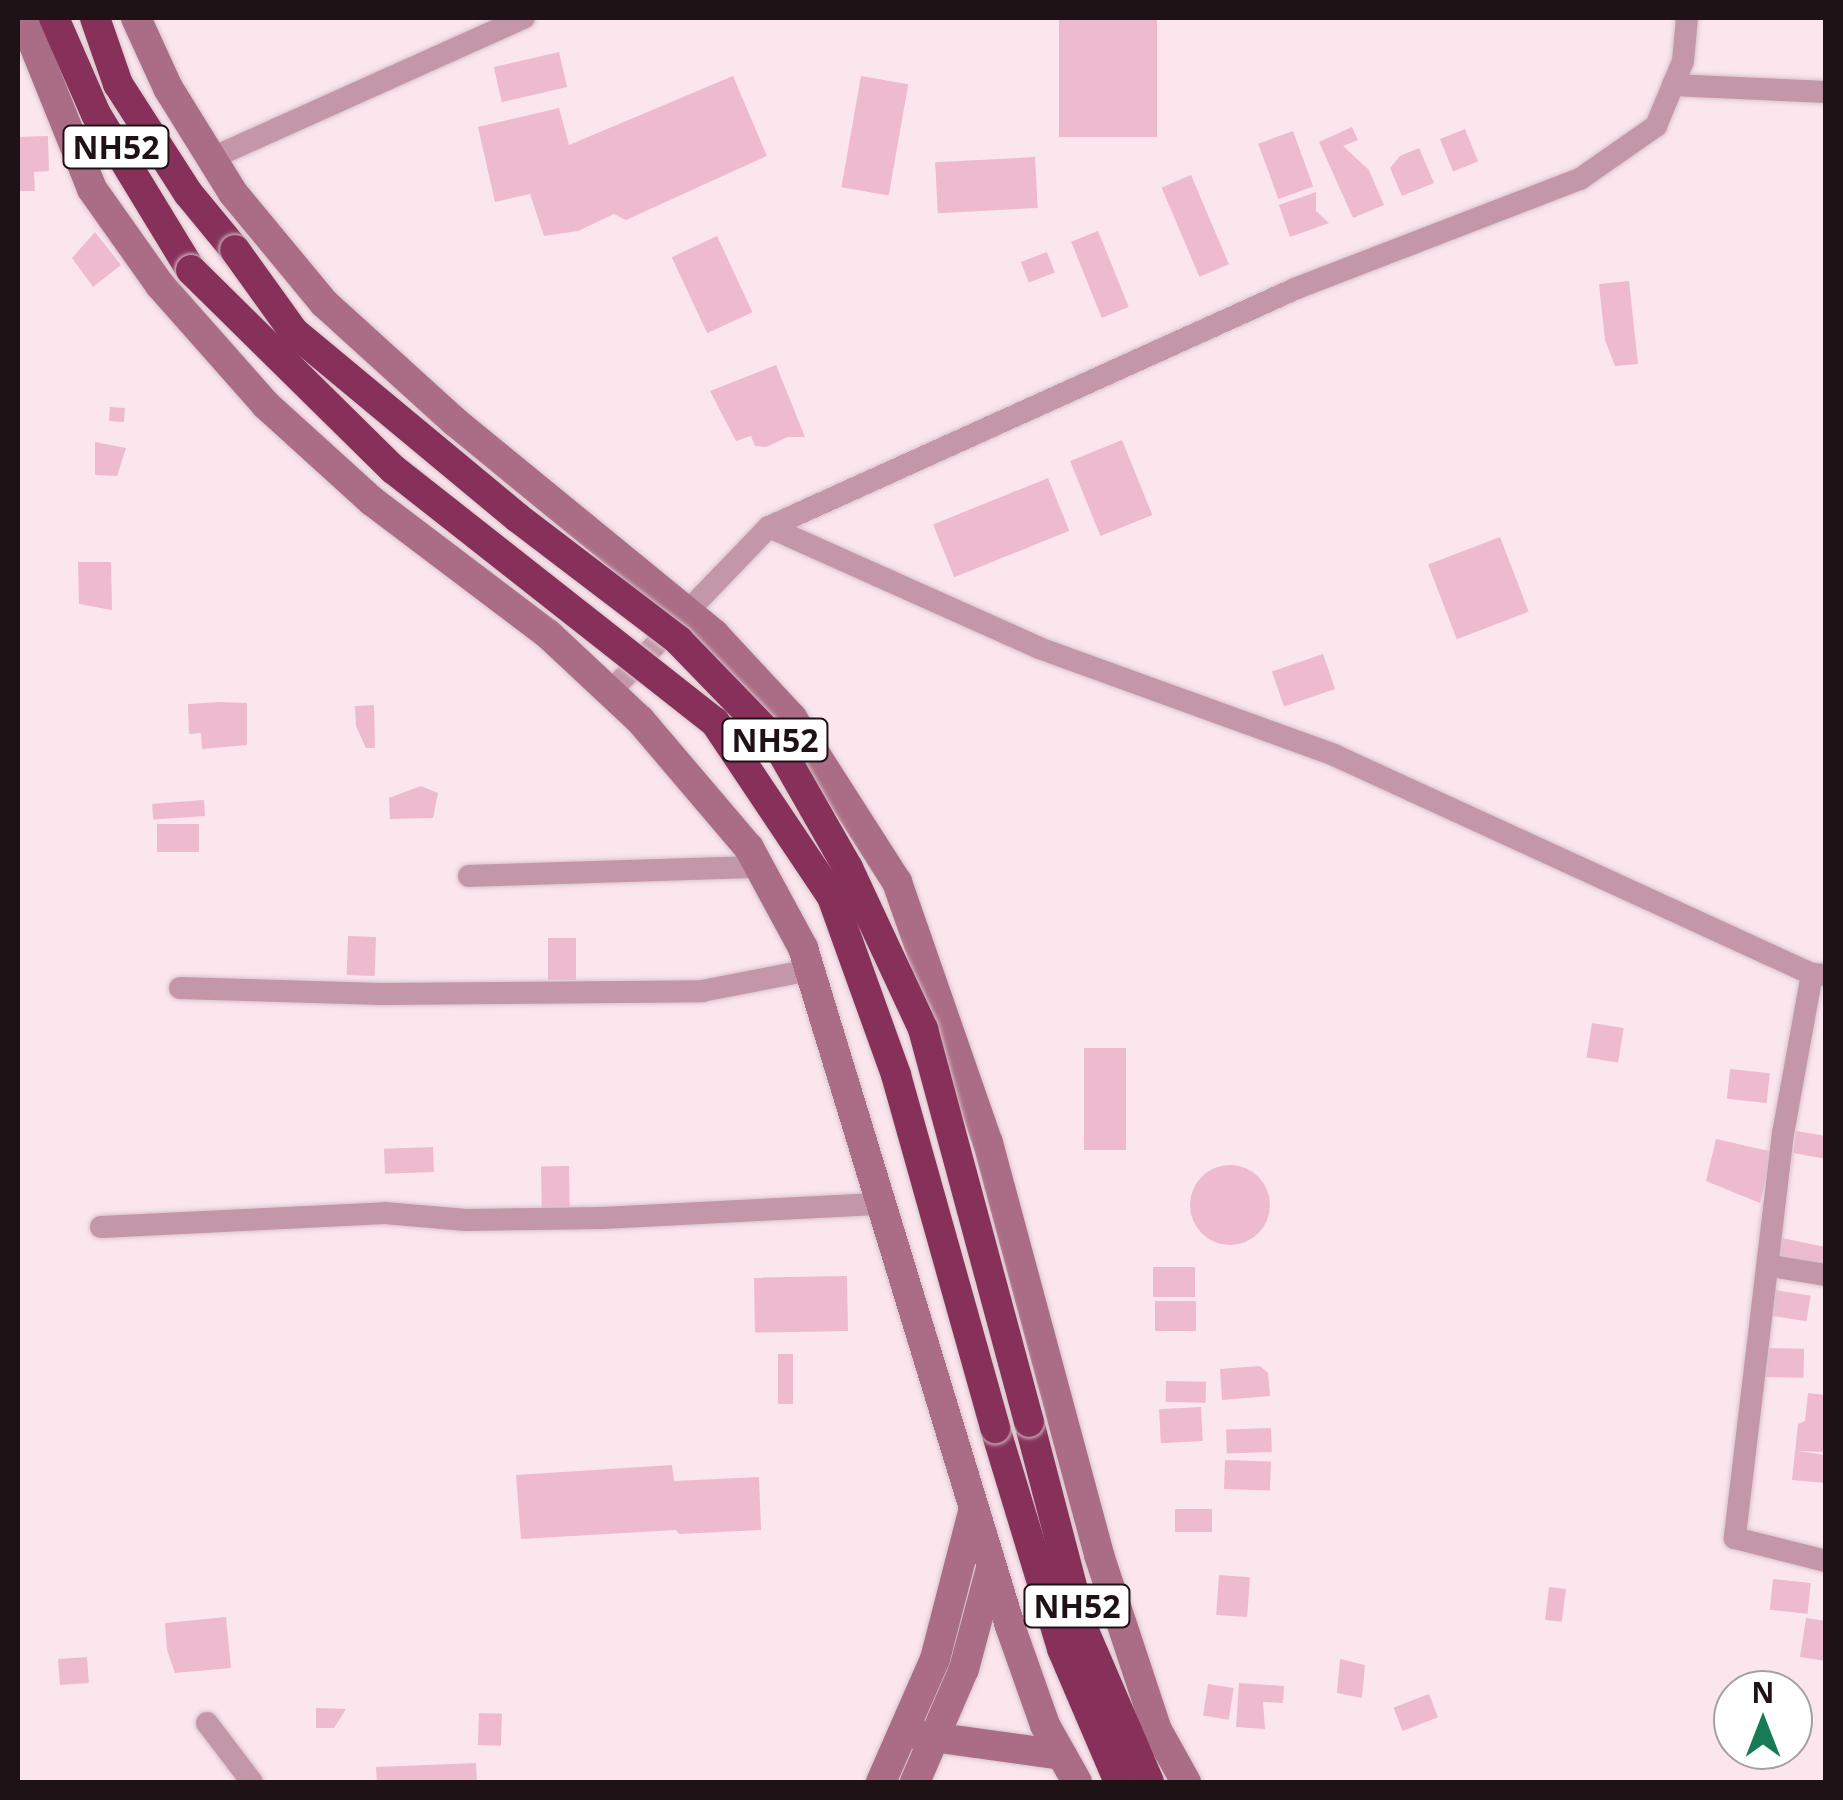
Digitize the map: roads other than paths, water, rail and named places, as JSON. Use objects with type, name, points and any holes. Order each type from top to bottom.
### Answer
[{"type":"highway","name":"NH52","points":[[95,18],[118,84],[188,193],[236,250],[294,332],[518,518],[678,640],[775,740],[848,868],[923,1029],[1084,1631],[1149,1782]]},
{"type":"highway","name":"NH52","points":[[30,21],[96,114],[191,270],[393,469],[715,722],[832,897],[896,1075],[1062,1649],[1119,1782]]},
{"type":"street","points":[[136,18],[168,88],[233,193],[324,303],[454,421],[688,612],[792,718],[898,882],[988,1143],[1099,1555],[1157,1730],[1186,1782]]},
{"type":"street","points":[[212,158],[524,18]]},
{"type":"street","points":[[610,692],[769,527],[1297,288],[1580,179],[1656,126],[1683,61],[1687,18]]},
{"type":"street","points":[[30,21],[92,188],[160,285],[266,405],[372,501],[548,634],[610,692],[652,734],[748,848],[803,948],[1045,1726],[1078,1782]]},
{"type":"street","points":[[1673,85],[1826,92]]},
{"type":"street","points":[[769,527],[1039,648],[1334,755],[1819,974],[1783,1133],[1735,1538],[1826,1561]]},
{"type":"street","points":[[469,876],[759,867]]},
{"type":"street","points":[[180,988],[381,994],[702,991],[810,970]]},
{"type":"street","points":[[100,1227],[386,1213],[466,1220],[602,1218],[882,1204]]},
{"type":"street","points":[[1770,1266],[1826,1275]]},
{"type":"street","points":[[915,1782],[920,1736],[974,1506]]},
{"type":"street","points":[[881,1782],[920,1736],[964,1668],[992,1565]]},
{"type":"street","points":[[208,1724],[252,1782]]},
{"type":"street","points":[[920,1736],[1062,1755]]}]
